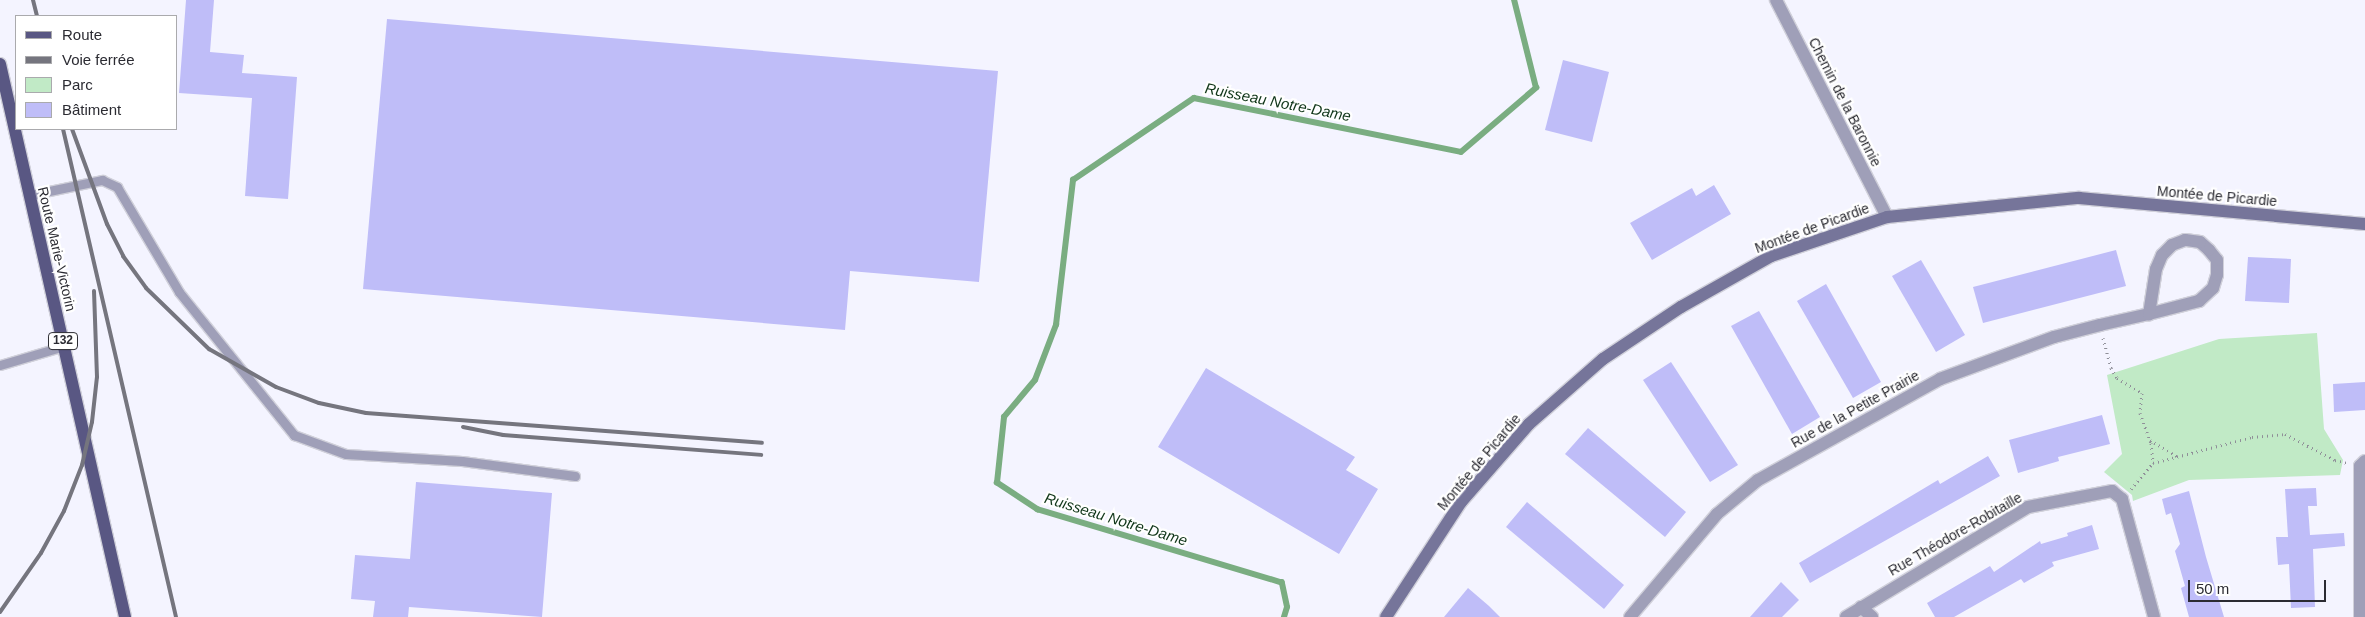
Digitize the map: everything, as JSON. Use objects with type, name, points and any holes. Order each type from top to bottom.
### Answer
[{"type":"main road","name":"Route Marie-Victorin","points":[[0,64],[15,130]]},
{"type":"main road","name":"Route Marie-Victorin","points":[[15,130],[125,617]]},
{"type":"street","name":"Chemin de la Baronnie","points":[[1776,0],[1887,217]]},
{"type":"street","name":"Montée de Picardie","points":[[1386,617],[1460,502],[1529,424],[1604,359],[1681,307],[1771,256],[1887,217],[2079,198],[2365,224]]},
{"type":"street","name":"Rue de la Petite Prairie","points":[[1630,617],[1718,514],[1758,480],[1940,379],[2054,337],[2149,314],[2199,301],[2213,288],[2216,260],[2200,242],[2185,240],[2172,245],[2162,255],[2156,269],[2149,314]]},
{"type":"street","points":[[2360,617],[2362,464]]},
{"type":"street","name":"Rue Théodore-Robitaille","points":[[1846,617],[2028,507],[2100,491],[2112,491],[2122,499]]},
{"type":"street","points":[[2122,499],[2154,617]]},
{"type":"street","points":[[1861,607],[1872,617]]},
{"type":"lane","points":[[30,195],[102,180],[117,187],[179,292],[294,435],[346,454],[462,461],[575,476]]},
{"type":"lane","points":[[0,365],[64,346]]},
{"type":"path","points":[[2100,325],[2114,373],[2124,385],[2142,393],[2140,413],[2149,439],[2153,464]]},
{"type":"path","points":[[2122,499],[2153,464],[2252,437],[2285,434],[2334,460],[2362,464]]},
{"type":"path","points":[[2149,439],[2178,457]]},
{"type":"green space","points":[[2317,333],[2324,429],[2343,460],[2340,475],[2189,480],[2133,501],[2132,495],[2104,472],[2122,454],[2107,375],[2219,339]]},
{"type":"building","points":[[186,0],[214,0],[210,52],[244,55],[242,73],[297,77],[288,199],[245,196],[252,98],[179,93]]},
{"type":"building","points":[[387,19],[998,71],[979,282],[850,271],[845,330],[363,289]]},
{"type":"building","points":[[1563,60],[1609,72],[1592,142],[1545,130]]},
{"type":"building","points":[[1714,185],[1731,214],[1652,260],[1630,223],[1692,188],[1696,196]]},
{"type":"building","points":[[2116,250],[2126,286],[1983,323],[1973,287]]},
{"type":"building","points":[[2248,257],[2291,259],[2289,303],[2245,301]]},
{"type":"building","points":[[1921,260],[1965,335],[1936,352],[1892,276]]},
{"type":"building","points":[[1826,284],[1881,382],[1853,398],[1797,301]]},
{"type":"building","points":[[1759,311],[1820,417],[1792,434],[1731,326]]},
{"type":"building","points":[[1671,362],[1738,465],[1710,482],[1643,380]]},
{"type":"building","points":[[1206,368],[1355,457],[1346,470],[1378,489],[1339,554],[1158,447]]},
{"type":"building","points":[[2365,382],[2365,410],[2334,412],[2333,384]]},
{"type":"building","points":[[2102,415],[2110,444],[2058,457],[2059,461],[2018,473],[2009,440]]},
{"type":"building","points":[[1588,428],[1686,512],[1665,537],[1565,454]]},
{"type":"building","points":[[1988,456],[2000,476],[1810,583],[1799,563],[1938,480],[1940,484]]},
{"type":"building","points":[[416,482],[552,493],[542,617],[409,607],[408,617],[373,617],[375,601],[351,599],[355,555],[410,559]]},
{"type":"building","points":[[2316,488],[2317,506],[2308,506],[2310,535],[2344,533],[2345,546],[2313,549],[2315,607],[2291,608],[2289,564],[2278,565],[2276,537],[2288,537],[2285,489]]},
{"type":"building","points":[[2189,491],[2224,617],[2189,617],[2181,588],[2185,586],[2175,551],[2180,544],[2171,513],[2166,515],[2162,499]]},
{"type":"building","points":[[1527,502],[1624,585],[1604,609],[1506,527]]},
{"type":"building","points":[[2092,525],[2099,549],[2052,562],[2054,566],[2024,583],[2021,579],[1954,617],[1935,617],[1927,603],[1990,566],[1994,572],[2040,541],[2041,544],[2068,536],[2067,533]]},
{"type":"building","points":[[1781,582],[1799,600],[1782,617],[1750,617]]},
{"type":"building","points":[[1468,588],[1489,606],[1500,617],[1444,617]]},
{"type":"waterway","name":"Ruisseau Notre-Dame","points":[[1284,617],[1287,607],[1282,583],[1038,510],[997,483],[1004,417],[1035,380],[1056,325],[1073,180],[1194,98],[1461,152],[1536,88],[1514,0]]},
{"type":"railway","points":[[33,0],[37,15]]},
{"type":"railway","points":[[63,130],[176,617]]},
{"type":"railway","points":[[72,130],[107,224],[123,256],[146,288],[209,349],[276,387],[319,403],[366,413],[762,443]]},
{"type":"railway","points":[[0,612],[41,553],[64,511],[82,465],[92,422],[97,377],[94,291]]},
{"type":"railway","points":[[463,427],[503,435],[761,455]]}]
